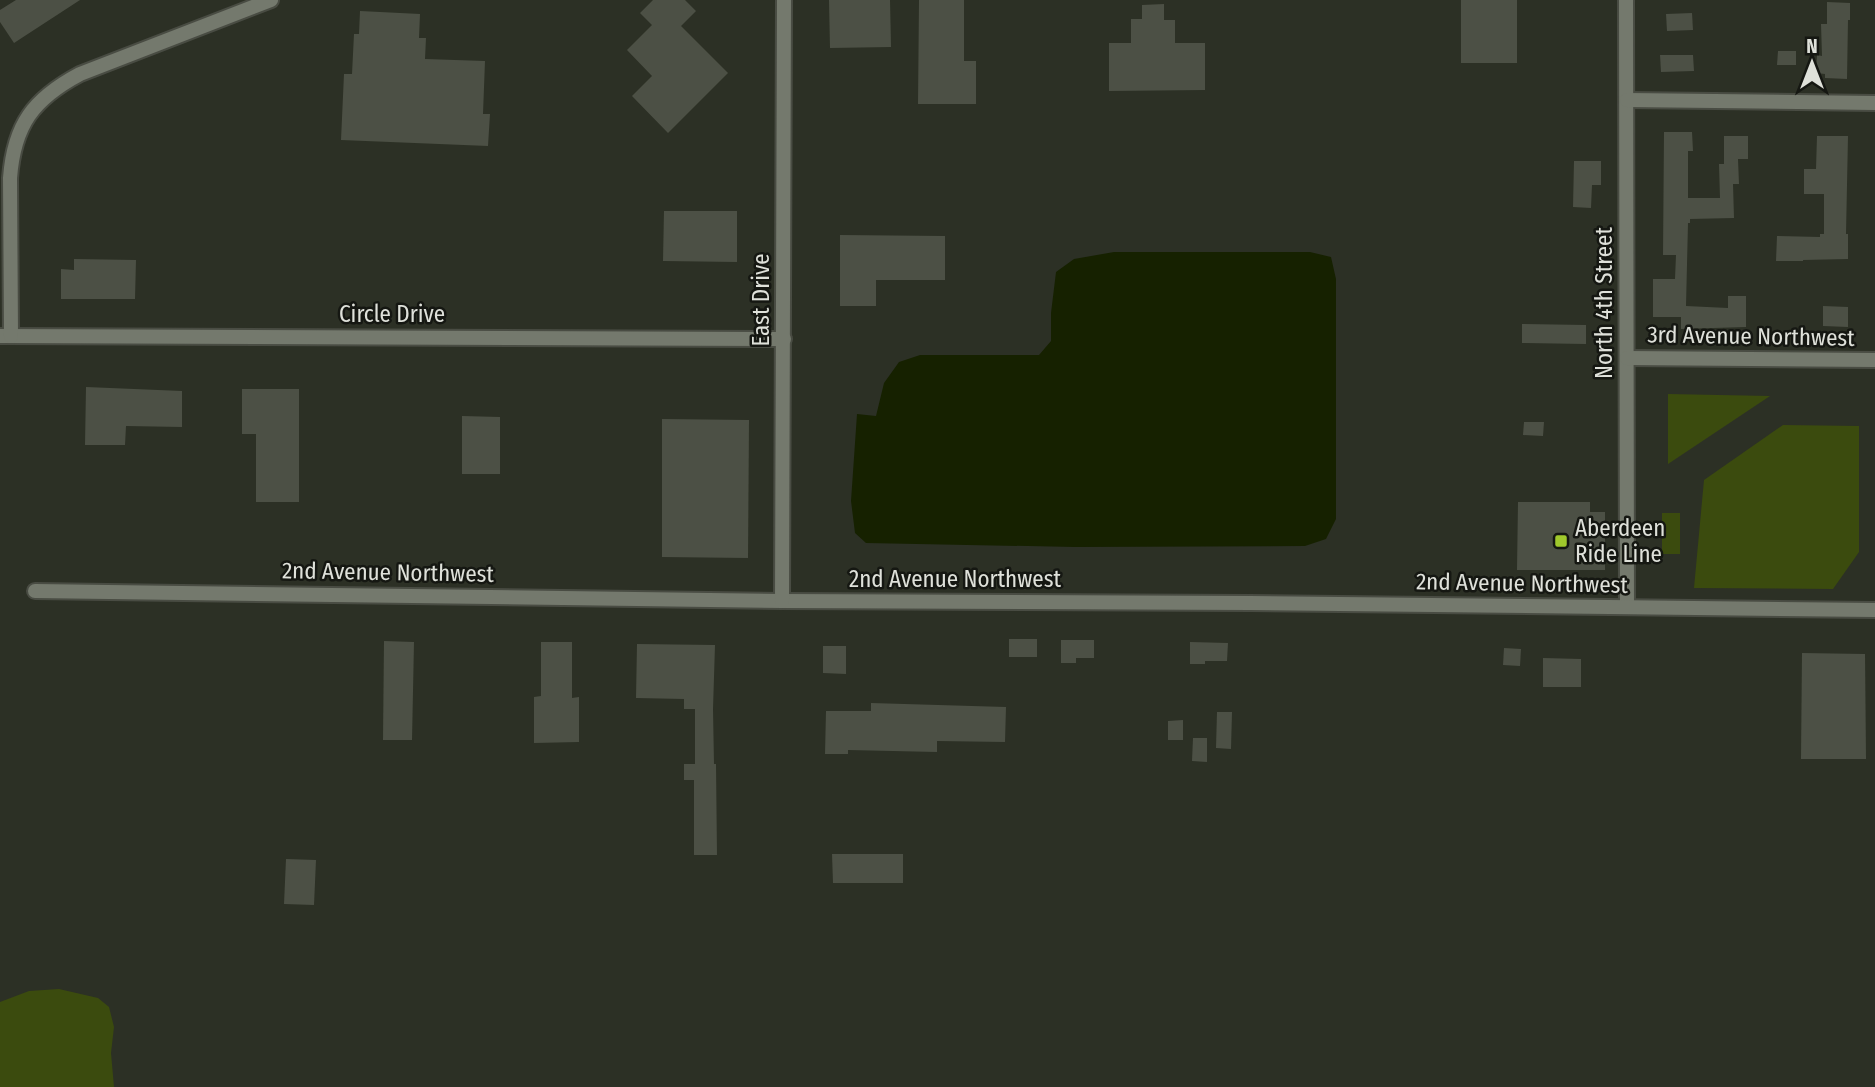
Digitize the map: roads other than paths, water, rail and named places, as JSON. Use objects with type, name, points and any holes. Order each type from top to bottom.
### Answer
[{"type":"street","points":[[6,335],[12,155],[19,132],[29,114],[60,84],[80,74],[271,0]]},
{"type":"street","name":"East Drive","points":[[782,601],[784,0]]},
{"type":"street","name":"North 4th Street","points":[[1626,0],[1627,607]]},
{"type":"street","points":[[1627,100],[1875,103]]},
{"type":"street","name":"Circle Drive","points":[[6,335],[784,339]]},
{"type":"street","name":"3rd Avenue Northwest","points":[[1627,358],[1875,360]]},
{"type":"street","name":"2nd Avenue Northwest","points":[[35,591],[782,601],[1875,610]]},
{"type":"place","name":"Aberdeen Ride Line","points":[[1561,541]]}]
